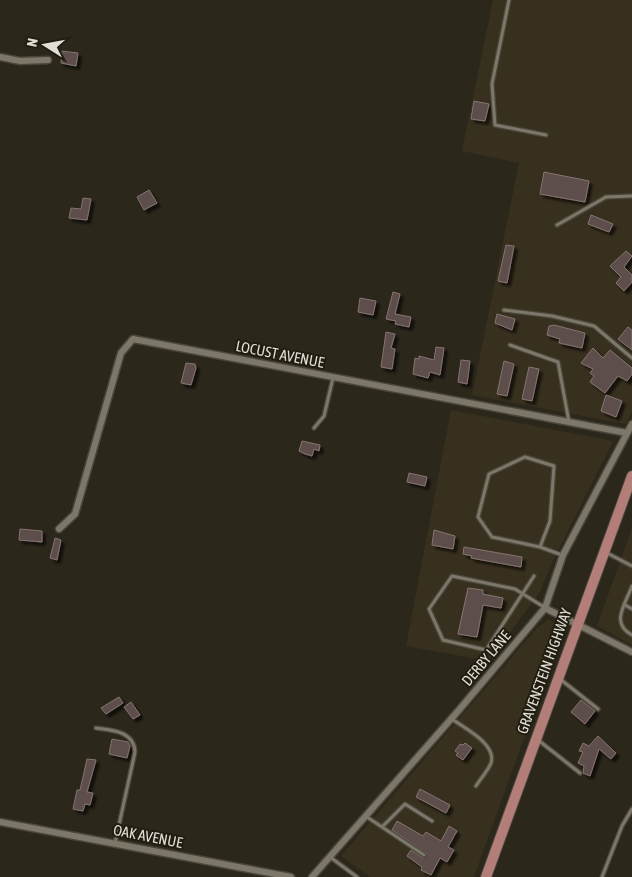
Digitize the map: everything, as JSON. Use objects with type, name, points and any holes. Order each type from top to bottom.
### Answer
[{"type":"main road","name":"GRAVENSTEIN HIGHWAY","points":[[486,877],[576,624],[632,476]]},
{"type":"street","points":[[0,57],[20,61],[48,60]]},
{"type":"street","name":"LOCUST AVENUE","points":[[59,529],[75,514],[121,353],[133,339],[627,434]]},
{"type":"street","name":"DERBY LANE","points":[[312,877],[452,719],[545,608],[563,555],[632,424]]},
{"type":"street","points":[[545,608],[632,652]]},
{"type":"street","name":"OAK AVENUE","points":[[0,822],[291,877]]},
{"type":"lane","points":[[509,0],[492,84],[495,126],[546,135]]},
{"type":"lane","points":[[557,225],[606,197],[632,196]]},
{"type":"lane","points":[[504,310],[552,316],[594,326],[632,358]]},
{"type":"lane","points":[[510,345],[558,362],[569,423]]},
{"type":"lane","points":[[314,428],[324,416],[333,377]]},
{"type":"lane","points":[[540,547],[550,521],[554,466],[526,457],[488,474],[478,517],[492,537],[540,547],[563,555]]},
{"type":"lane","points":[[604,551],[632,566]]},
{"type":"lane","points":[[534,576],[522,593],[486,650],[443,640],[430,609],[452,576],[515,589],[522,593],[545,608]]},
{"type":"lane","points":[[632,586],[620,625],[622,630],[632,635]]},
{"type":"lane","points":[[625,605],[632,609]]},
{"type":"lane","points":[[557,677],[598,709]]},
{"type":"lane","points":[[452,719],[486,744],[491,754],[491,763],[476,786]]},
{"type":"lane","points":[[96,728],[122,733],[130,738],[135,745],[116,843]]},
{"type":"lane","points":[[535,738],[580,773]]},
{"type":"lane","points":[[382,828],[405,804],[432,821]]},
{"type":"lane","points":[[602,877],[619,833],[632,809]]},
{"type":"lane","points":[[367,817],[424,855]]},
{"type":"lane","points":[[330,857],[357,877]]},
{"type":"shaded area","points":[[493,0],[632,0],[632,412],[625,424],[472,395],[519,163],[462,151]]},
{"type":"shaded area","points":[[451,410],[613,441],[551,565],[540,592],[489,661],[406,646]]},
{"type":"shaded area","points":[[632,528],[632,645],[597,626]]},
{"type":"shaded area","points":[[549,619],[559,626],[560,638],[474,877],[370,877],[341,856],[537,628]]},
{"type":"building","points":[[62,51],[78,53],[76,66],[61,63]]},
{"type":"building","points":[[474,101],[489,104],[485,121],[471,119]]},
{"type":"building","points":[[544,172],[589,181],[585,202],[540,194]]},
{"type":"building","points":[[149,190],[157,203],[144,210],[137,197]]},
{"type":"building","points":[[83,198],[91,199],[87,220],[69,218],[71,208],[81,209]]},
{"type":"building","points":[[591,215],[613,224],[609,232],[588,224]]},
{"type":"building","points":[[506,245],[514,246],[507,283],[498,281]]},
{"type":"building","points":[[626,251],[632,256],[624,267],[632,275],[632,282],[624,291],[616,283],[621,277],[610,266]]},
{"type":"building","points":[[393,292],[400,294],[395,314],[411,317],[409,327],[395,324],[396,321],[386,319]]},
{"type":"building","points":[[360,298],[376,301],[373,315],[358,312]]},
{"type":"building","points":[[497,314],[515,319],[512,330],[495,323]]},
{"type":"building","points":[[554,325],[585,333],[582,348],[559,343],[560,339],[547,335],[549,326]]},
{"type":"building","points":[[628,327],[632,330],[632,350],[618,339]]},
{"type":"building","points":[[386,332],[395,334],[391,348],[395,349],[392,369],[381,367]]},
{"type":"building","points":[[436,347],[444,348],[440,375],[430,372],[428,378],[413,374],[415,358],[419,359],[419,356],[434,360]]},
{"type":"building","points":[[593,348],[603,358],[610,350],[632,368],[632,374],[627,381],[618,376],[605,393],[590,382],[594,376],[590,373],[593,369],[581,363]]},
{"type":"building","points":[[461,360],[470,361],[467,384],[458,382]]},
{"type":"building","points":[[504,361],[514,364],[507,396],[497,394]]},
{"type":"building","points":[[186,363],[195,364],[196,368],[191,385],[181,383]]},
{"type":"building","points":[[529,367],[539,369],[532,401],[522,399]]},
{"type":"building","points":[[606,395],[622,401],[616,417],[601,411]]},
{"type":"building","points":[[302,441],[320,445],[319,451],[314,449],[312,456],[299,451]]},
{"type":"building","points":[[409,473],[427,477],[425,486],[407,482]]},
{"type":"building","points":[[20,529],[42,531],[42,542],[19,540]]},
{"type":"building","points":[[434,530],[455,536],[453,549],[432,545]]},
{"type":"building","points":[[55,538],[61,540],[57,560],[50,558]]},
{"type":"building","points":[[464,547],[522,557],[521,567],[471,558],[472,556],[463,554]]},
{"type":"building","points":[[468,588],[483,590],[483,594],[503,598],[501,608],[483,605],[477,637],[458,634]]},
{"type":"building","points":[[119,697],[123,703],[106,714],[101,708]]},
{"type":"building","points":[[581,700],[595,711],[585,724],[571,712]]},
{"type":"building","points":[[131,702],[140,715],[133,719],[124,707]]},
{"type":"building","points":[[598,736],[616,753],[611,759],[599,749],[590,776],[583,773],[584,766],[578,763],[583,752],[579,751],[583,743],[589,746]]},
{"type":"building","points":[[112,739],[128,742],[130,746],[127,758],[109,754]]},
{"type":"building","points":[[465,743],[472,748],[463,760],[456,755],[458,753],[455,751],[460,744],[463,745]]},
{"type":"building","points":[[87,759],[96,760],[87,792],[93,793],[90,805],[85,804],[83,811],[73,809],[77,790],[80,790]]},
{"type":"building","points":[[420,789],[450,805],[446,813],[416,797]]},
{"type":"building","points":[[397,821],[423,836],[426,832],[441,841],[449,826],[457,831],[448,847],[454,850],[447,862],[440,858],[431,875],[421,870],[422,867],[407,856],[411,850],[423,858],[427,854],[392,830]]}]
